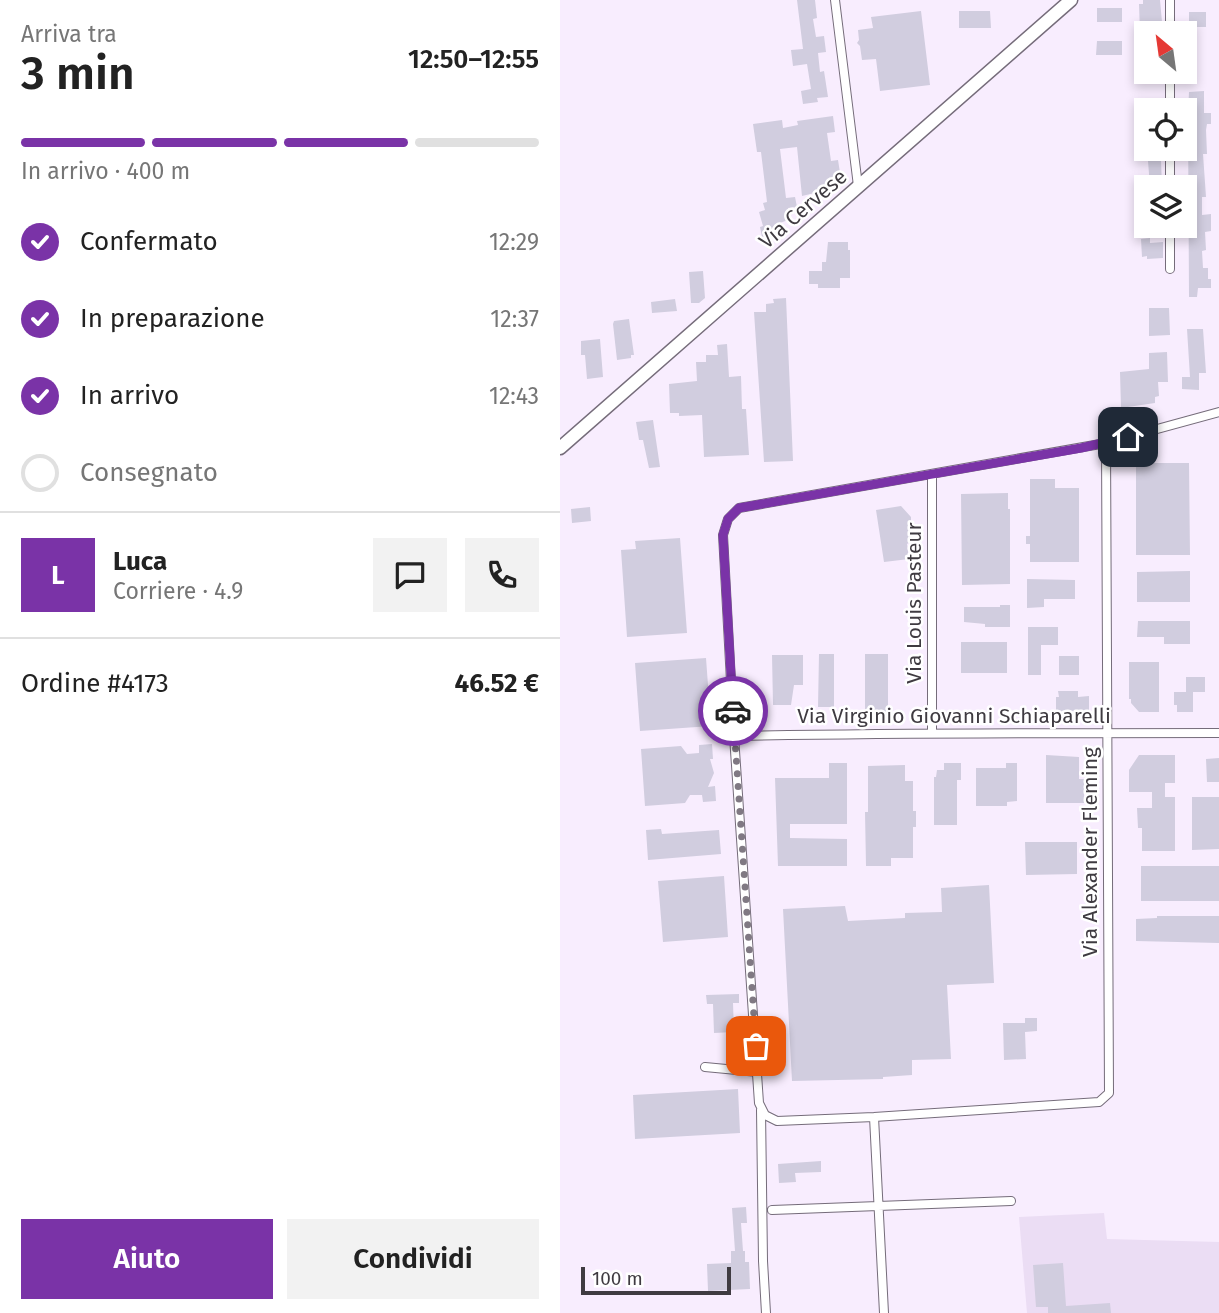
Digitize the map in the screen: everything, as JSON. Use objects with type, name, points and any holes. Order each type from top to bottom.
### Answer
[{"type":"main road","name":"Via Cervese","points":[[560,448],[1072,0]]},
{"type":"street","points":[[835,0],[858,186]]},
{"type":"street","points":[[1170,0],[1170,21]]},
{"type":"street","points":[[1170,238],[1170,269]]},
{"type":"street","points":[[884,1313],[874,1117],[777,1121],[765,1115],[759,1103],[723,535],[728,519],[739,508],[1106,443],[1219,412]]},
{"type":"street","name":"Via Alexander Fleming","points":[[874,1117],[1099,1102],[1109,1093],[1106,443]]},
{"type":"street","name":"Via Louis Pasteur","points":[[932,474],[932,732]]},
{"type":"street","name":"Via Virginio Giovanni Schiaparelli","points":[[734,736],[932,732],[1219,733]]},
{"type":"street","points":[[705,1067],[758,1072]]},
{"type":"street","points":[[761,1107],[766,1313]]},
{"type":"street","points":[[772,1210],[1010,1200]]},
{"type":"shaded area","points":[[1104,1213],[1107,1239],[1219,1242],[1219,1313],[1027,1313],[1019,1217]]},
{"type":"building","points":[[797,0],[815,0],[817,18],[813,19],[816,37],[824,36],[826,52],[818,53],[820,72],[824,71],[828,97],[817,98],[818,102],[803,104],[801,91],[811,89],[807,64],[793,66],[791,50],[803,49]]},
{"type":"building","points":[[1143,0],[1160,0],[1162,21],[1140,21],[1139,4],[1143,4]]},
{"type":"building","points":[[1097,8],[1122,8],[1122,22],[1097,22]]},
{"type":"building","points":[[921,11],[930,85],[880,91],[876,59],[862,60],[857,43],[858,30],[873,28],[871,17]]},
{"type":"building","points":[[959,11],[990,11],[991,28],[959,28]]},
{"type":"building","points":[[1189,12],[1206,12],[1206,27],[1197,27],[1197,21],[1189,21]]},
{"type":"building","points":[[1097,41],[1122,41],[1122,55],[1096,55]]},
{"type":"building","points":[[1204,91],[1204,113],[1211,113],[1211,124],[1207,124],[1206,130],[1207,154],[1203,154],[1206,197],[1202,197],[1202,215],[1211,214],[1211,231],[1205,232],[1206,250],[1202,251],[1203,268],[1208,268],[1211,288],[1198,288],[1197,297],[1189,297],[1189,238],[1197,238],[1197,175],[1188,175],[1188,161],[1197,161],[1197,98],[1189,98],[1189,92]]},
{"type":"building","points":[[833,116],[835,132],[827,133],[831,161],[838,160],[841,179],[836,180],[836,183],[819,186],[819,192],[802,196],[797,147],[780,149],[786,198],[795,197],[797,207],[788,208],[791,219],[774,225],[776,233],[762,237],[760,227],[763,226],[759,212],[765,210],[763,203],[767,202],[761,152],[757,152],[753,124],[782,120],[783,128],[798,125],[797,121]]},
{"type":"building","points":[[1148,161],[1161,161],[1162,175],[1149,175]]},
{"type":"building","points":[[1150,238],[1150,243],[1163,242],[1163,258],[1142,257],[1141,239]]},
{"type":"building","points":[[828,242],[848,242],[850,278],[840,278],[840,288],[818,288],[818,284],[809,284],[809,271],[822,271]]},
{"type":"building","points":[[703,271],[705,298],[699,303],[691,303],[689,272]]},
{"type":"building","points":[[786,298],[793,461],[764,462],[754,312],[766,312],[766,304],[774,303],[773,299]]},
{"type":"building","points":[[675,299],[677,311],[652,313],[651,302]]},
{"type":"building","points":[[1149,308],[1169,308],[1170,335],[1149,336]]},
{"type":"building","points":[[629,319],[634,355],[617,360],[613,324],[614,321]]},
{"type":"building","points":[[1187,329],[1203,329],[1206,373],[1199,373],[1199,390],[1182,389],[1182,377],[1190,377]]},
{"type":"building","points":[[600,339],[603,377],[587,379],[585,355],[581,355],[581,341]]},
{"type":"building","points":[[727,344],[729,377],[741,376],[742,409],[746,409],[749,455],[704,457],[702,415],[679,416],[679,413],[670,413],[669,384],[697,381],[696,362],[706,362],[706,355],[718,355],[717,345]]},
{"type":"building","points":[[1167,352],[1168,382],[1158,382],[1159,396],[1155,397],[1155,403],[1121,408],[1120,372],[1149,369],[1149,353]]},
{"type":"building","points":[[653,420],[660,467],[649,468],[636,422]]},
{"type":"building","points":[[1136,463],[1189,463],[1190,555],[1136,555]]},
{"type":"building","points":[[1030,479],[1055,479],[1055,488],[1079,488],[1079,562],[1030,562],[1030,544],[1026,544],[1026,536],[1030,536]]},
{"type":"building","points":[[1008,493],[1010,584],[962,585],[961,494]]},
{"type":"building","points":[[901,506],[911,517],[911,541],[907,544],[909,559],[884,562],[876,510]]},
{"type":"building","points":[[590,507],[591,521],[572,523],[571,509]]},
{"type":"building","points":[[680,538],[687,633],[627,637],[621,550],[636,549],[635,541]]},
{"type":"building","points":[[1190,571],[1190,602],[1137,602],[1137,572]]},
{"type":"building","points":[[1027,579],[1075,580],[1075,599],[1044,599],[1044,607],[1027,608]]},
{"type":"building","points":[[1010,605],[1010,627],[985,627],[985,624],[964,622],[964,607]]},
{"type":"building","points":[[1138,621],[1190,621],[1190,644],[1164,644],[1164,637],[1137,637]]},
{"type":"building","points":[[1028,627],[1058,627],[1058,645],[1041,645],[1041,675],[1028,675]]},
{"type":"building","points":[[961,642],[1007,642],[1007,673],[961,673]]},
{"type":"building","points":[[819,654],[834,654],[834,707],[818,707]]},
{"type":"building","points":[[865,654],[888,654],[888,712],[865,712]]},
{"type":"building","points":[[772,655],[803,655],[803,685],[794,685],[791,705],[773,705]]},
{"type":"building","points":[[1059,656],[1079,656],[1079,675],[1059,675]]},
{"type":"building","points":[[706,658],[711,726],[640,731],[635,663]]},
{"type":"building","points":[[1129,662],[1159,662],[1159,712],[1139,712],[1131,703]]},
{"type":"building","points":[[1186,677],[1205,677],[1205,692],[1193,692],[1193,712],[1177,712],[1174,692],[1186,692]]},
{"type":"building","points":[[1058,691],[1078,691],[1078,697],[1089,696],[1089,711],[1056,712]]},
{"type":"building","points":[[712,744],[713,759],[710,759],[714,773],[708,787],[715,786],[716,801],[703,802],[702,795],[690,795],[685,803],[645,806],[641,749],[681,746],[687,754],[699,753],[699,745]]},
{"type":"building","points":[[1046,755],[1079,757],[1079,779],[1084,779],[1084,803],[1046,803]]},
{"type":"building","points":[[1139,755],[1175,755],[1175,783],[1165,783],[1165,797],[1175,797],[1175,851],[1142,851],[1142,828],[1138,828],[1137,808],[1152,808],[1152,792],[1129,792],[1129,770]]},
{"type":"building","points":[[1219,758],[1219,782],[1207,782],[1206,759]]},
{"type":"building","points":[[829,763],[847,763],[847,824],[790,824],[790,838],[847,839],[847,866],[778,866],[775,778],[829,778]]},
{"type":"building","points":[[944,763],[961,763],[961,780],[957,780],[957,825],[934,825],[934,777],[937,770],[944,770]]},
{"type":"building","points":[[1006,763],[1017,763],[1017,801],[1007,802],[1007,806],[976,806],[976,768],[1006,768]]},
{"type":"building","points":[[905,765],[905,781],[913,781],[913,811],[916,811],[913,858],[891,858],[891,866],[866,866],[868,766]]},
{"type":"building","points":[[1192,797],[1219,797],[1219,849],[1192,850]]},
{"type":"building","points":[[661,829],[662,834],[719,830],[721,854],[648,860],[646,830]]},
{"type":"building","points":[[1025,842],[1077,842],[1077,874],[1026,875]]},
{"type":"building","points":[[1141,866],[1219,866],[1219,901],[1141,901]]},
{"type":"building","points":[[724,876],[728,937],[663,942],[658,881]]},
{"type":"building","points":[[989,885],[994,983],[947,985],[951,1059],[912,1060],[912,1075],[883,1079],[792,1081],[783,909],[845,906],[848,921],[905,918],[905,913],[942,912],[941,888]]},
{"type":"building","points":[[1157,916],[1219,916],[1219,943],[1136,941],[1136,919]]},
{"type":"building","points":[[739,994],[739,1003],[733,1003],[734,1032],[714,1033],[713,1004],[707,1004],[706,995]]},
{"type":"building","points":[[1025,1018],[1037,1018],[1037,1031],[1025,1032],[1026,1059],[1004,1060],[1003,1023],[1025,1023]]},
{"type":"building","points":[[738,1089],[740,1133],[635,1139],[633,1095]]},
{"type":"building","points":[[821,1161],[821,1172],[795,1173],[796,1182],[779,1183],[778,1164]]},
{"type":"building","points":[[746,1207],[747,1223],[741,1223],[745,1262],[749,1262],[750,1289],[708,1291],[707,1264],[731,1263],[731,1251],[735,1251],[732,1208]]},
{"type":"building","points":[[1063,1263],[1066,1306],[1110,1303],[1111,1313],[1048,1313],[1048,1307],[1036,1307],[1033,1265]]},
{"type":"way so far","points":[[733,711],[756,1046]]},
{"type":"route","points":[[733,711],[723,535],[728,519],[739,508],[1081,448],[1128,437]]}]
